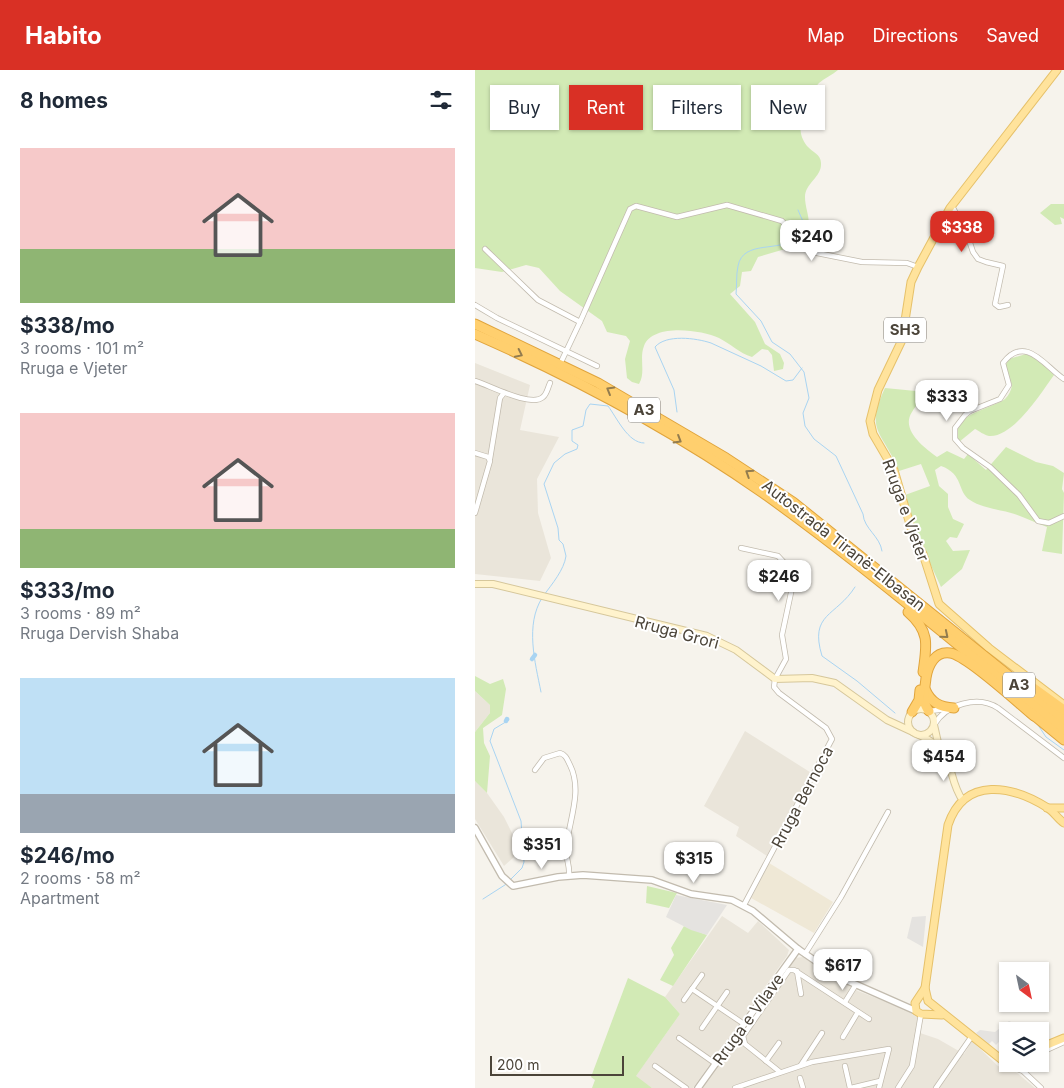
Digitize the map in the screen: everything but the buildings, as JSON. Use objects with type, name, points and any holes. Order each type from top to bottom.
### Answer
[{"type":"highway","name":"Autostrada Tiranë-Elbasan","points":[[475,324],[598,383],[726,458],[793,502],[1064,720]]},
{"type":"highway","name":"Autostrada Tiranë-Elbasan","points":[[475,334],[593,390],[721,466],[776,503],[873,576],[976,661],[1064,730]]},
{"type":"highway","points":[[873,576],[885,592],[919,622],[925,635],[919,700],[912,713]]},
{"type":"highway","points":[[975,649],[989,656],[1064,706]]},
{"type":"highway","points":[[929,711],[925,704],[925,686],[927,672],[932,661],[944,654],[956,654],[1064,740]]},
{"type":"highway","points":[[976,661],[1034,716]]},
{"type":"highway","points":[[925,686],[928,696],[935,703],[954,708]]},
{"type":"main road","name":"Rruga e Vjeter","points":[[1057,70],[953,206],[918,268],[911,282],[902,340],[874,400],[870,414],[871,427],[894,470],[914,538],[923,554],[939,604],[989,648],[1064,706]]},
{"type":"main road","name":"Rruga Grori","points":[[475,584],[493,584],[718,640],[775,679]]},
{"type":"main road","points":[[775,679],[812,678],[835,683],[889,722],[916,733],[941,750]]},
{"type":"main road","points":[[889,722],[900,721],[920,709],[929,711],[933,716],[936,742],[949,760],[956,790],[963,801]]},
{"type":"main road","points":[[912,713],[908,722],[916,733]]},
{"type":"main road","points":[[916,733],[928,732],[934,724]]},
{"type":"main road","points":[[921,1013],[929,1010],[925,988],[946,834],[950,819],[963,801],[980,792],[999,788],[1012,791],[1047,808],[1059,816],[1064,824]]},
{"type":"main road","points":[[1047,808],[1063,808],[1059,816]]},
{"type":"main road","points":[[925,988],[914,1005],[921,1013],[944,1016]]},
{"type":"main road","points":[[917,1000],[928,1003],[999,1056]]},
{"type":"main road","points":[[1049,1044],[1064,1038]]},
{"type":"street","points":[[562,360],[630,209],[636,206],[677,217],[727,204],[782,222],[805,247],[817,253],[862,262],[907,263],[918,268]]},
{"type":"street","points":[[953,206],[967,234],[973,252],[978,259],[1003,266],[995,304],[999,307],[1008,305]]},
{"type":"street","points":[[485,249],[538,300],[580,322]]},
{"type":"street","points":[[475,304],[497,318],[597,366]]},
{"type":"street","points":[[1064,379],[1035,354],[1025,352],[1013,354],[1003,362],[1009,385],[1004,395],[995,402],[970,411],[957,424],[954,434],[955,439],[963,448],[990,467],[1019,495],[1038,521],[1049,523],[1064,516]]},
{"type":"street","points":[[475,381],[492,386],[517,398],[539,400],[544,397],[550,383]]},
{"type":"street","points":[[475,513],[490,459],[501,398],[504,393]]},
{"type":"street","points":[[475,453],[490,459]]},
{"type":"street","points":[[741,548],[777,556],[792,570],[792,588],[782,635],[786,659],[775,679]]},
{"type":"street","name":"Rruga Bernoca","points":[[745,905],[832,742],[832,736],[826,728],[779,693],[774,687],[775,679]]},
{"type":"street","points":[[929,711],[954,708],[978,701],[993,705],[1064,758]]},
{"type":"street","points":[[934,724],[943,714],[954,708]]},
{"type":"street","points":[[535,770],[544,758],[560,753],[566,757],[575,777],[575,793],[566,860],[569,876]]},
{"type":"street","points":[[805,954],[841,897],[887,812]]},
{"type":"street","points":[[475,828],[502,876],[516,887],[569,876],[652,880],[678,890],[732,900],[745,905],[798,949],[855,986],[921,1013],[912,1066],[898,1088]]},
{"type":"street","name":"Rruga e Vilave","points":[[699,1088],[798,949]]},
{"type":"street","points":[[780,1072],[745,1044],[743,1039],[744,1034],[788,971],[793,969],[845,1002],[869,1020]]},
{"type":"street","points":[[797,972],[801,994]]},
{"type":"street","points":[[684,1000],[702,975]]},
{"type":"street","points":[[845,1002],[855,986]]},
{"type":"street","points":[[693,989],[744,1024]]},
{"type":"street","points":[[702,1028],[727,992]]},
{"type":"street","points":[[903,1005],[917,1000]]},
{"type":"street","points":[[843,1036],[858,1012]]},
{"type":"street","points":[[800,1066],[822,1033]]},
{"type":"street","points":[[736,1036],[743,1039]]},
{"type":"street","points":[[937,1088],[972,1036]]},
{"type":"street","points":[[679,1038],[716,1064]]},
{"type":"street","points":[[1049,1049],[1064,1042]]},
{"type":"street","points":[[766,1061],[779,1043]]},
{"type":"street","points":[[735,1088],[800,1066],[889,1049],[879,1088]]},
{"type":"street","points":[[655,1066],[686,1088]]},
{"type":"street","points":[[845,1066],[851,1088],[880,1081]]},
{"type":"street","points":[[1024,1072],[1041,1088]]},
{"type":"street","points":[[800,1078],[803,1088]]},
{"type":"shaded area","points":[[475,363],[530,385],[520,430],[559,437],[537,479],[538,513],[551,558],[540,581],[475,574]]},
{"type":"shaded area","points":[[475,691],[490,705],[490,713],[475,732]]},
{"type":"shaded area","points":[[745,731],[813,774],[767,856],[736,836],[739,827],[704,806]]},
{"type":"shaded area","points":[[475,781],[487,793],[504,817],[518,845],[514,857],[504,866],[475,819]]},
{"type":"shaded area","points":[[769,863],[833,902],[814,933],[751,898]]},
{"type":"shaded area","points":[[676,895],[727,905],[707,935],[691,930],[666,917]]},
{"type":"shaded area","points":[[722,916],[748,933],[758,921],[789,950],[787,956],[693,1088],[652,1088],[635,1077],[680,1014],[665,997]]},
{"type":"shaded area","points":[[926,916],[923,947],[907,938],[912,917]]},
{"type":"shaded area","points":[[803,957],[858,991],[910,1011],[922,1020],[920,1033],[938,1039],[964,1054],[972,1041],[999,1066],[999,1072],[1016,1072],[1035,1088],[697,1088],[794,958]]},
{"type":"shaded area","points":[[999,1029],[999,1042],[996,1045],[992,1041],[988,1045],[976,1033],[980,1030],[995,1032]]},
{"type":"green space","points":[[475,70],[838,70],[818,85],[751,85],[751,130],[801,130],[807,146],[821,160],[821,168],[806,192],[805,202],[809,225],[806,234],[800,234],[792,247],[758,257],[751,271],[742,272],[740,286],[730,294],[755,322],[765,344],[780,354],[784,363],[783,369],[774,371],[772,355],[768,350],[762,349],[752,357],[711,335],[678,330],[657,334],[649,339],[644,346],[642,355],[641,380],[639,384],[632,382],[627,378],[625,359],[630,341],[626,336],[607,332],[602,321],[560,291],[539,268],[526,265],[502,272],[475,268]]},
{"type":"green space","points":[[1051,204],[1064,204],[1064,219],[1060,217],[1062,224],[1055,225],[1040,213]]},
{"type":"green space","points":[[1026,354],[1035,356],[1054,375],[1034,403],[1017,422],[998,435],[989,436],[975,429],[959,442],[955,434],[957,426],[962,420],[1005,399],[1010,393],[1012,385],[1005,366],[1009,359]]},
{"type":"green space","points":[[885,388],[926,392],[912,412],[909,425],[915,438],[937,457],[947,451],[964,459],[968,454],[986,470],[1006,447],[1036,462],[1053,466],[1064,473],[1062,489],[1064,493],[1062,554],[1042,551],[1047,527],[1015,514],[975,503],[966,497],[957,478],[948,469],[941,466],[935,470],[939,486],[948,494],[948,507],[953,519],[964,524],[957,538],[950,537],[946,541],[953,551],[970,550],[962,569],[941,587],[916,533],[905,495],[930,486],[921,464],[899,471],[878,431],[876,414]]},
{"type":"green space","points":[[475,676],[490,684],[503,679],[506,689],[502,715],[483,728],[484,743],[490,756],[487,793],[475,781],[475,732],[490,713],[490,705],[475,691]]},
{"type":"green space","points":[[647,886],[677,893],[669,908],[646,903]]},
{"type":"green space","points":[[684,926],[707,935],[673,986],[660,980],[674,955],[671,948]]},
{"type":"green space","points":[[628,978],[665,997],[680,1014],[636,1076],[652,1088],[592,1088],[595,1080],[591,1077]]},
{"type":"waterway","points":[[798,210],[805,226],[803,233],[799,235]]},
{"type":"waterway","points":[[795,238],[781,245],[747,252],[741,258],[737,269],[736,294],[761,321],[772,342],[790,354],[804,372],[809,398],[803,413],[805,426],[814,439],[836,456],[866,524],[881,546],[882,551]]},
{"type":"waterway","points":[[677,412],[674,390],[655,347],[666,340],[682,338],[711,343],[761,366],[786,381],[793,380],[802,368]]},
{"type":"waterway","points":[[544,595],[560,572],[566,556],[563,544],[559,540],[558,528],[544,484],[554,463],[565,454],[577,449],[578,445],[572,441],[572,430],[583,426],[586,410],[590,404],[608,406],[628,434],[638,442],[644,443]]},
{"type":"waterway","points":[[855,587],[848,597],[822,623],[819,631],[822,656],[857,681],[895,713]]},
{"type":"waterway","points":[[541,692],[534,656],[533,632],[534,620],[542,598]]},
{"type":"waterway","points":[[532,659],[535,655]]},
{"type":"waterway","points":[[509,720],[494,729],[490,741],[521,821],[524,862],[522,868],[510,880]]},
{"type":"waterway","points":[[1038,725],[1046,737],[1064,750]]},
{"type":"waterway","points":[[483,899],[508,883]]}]
